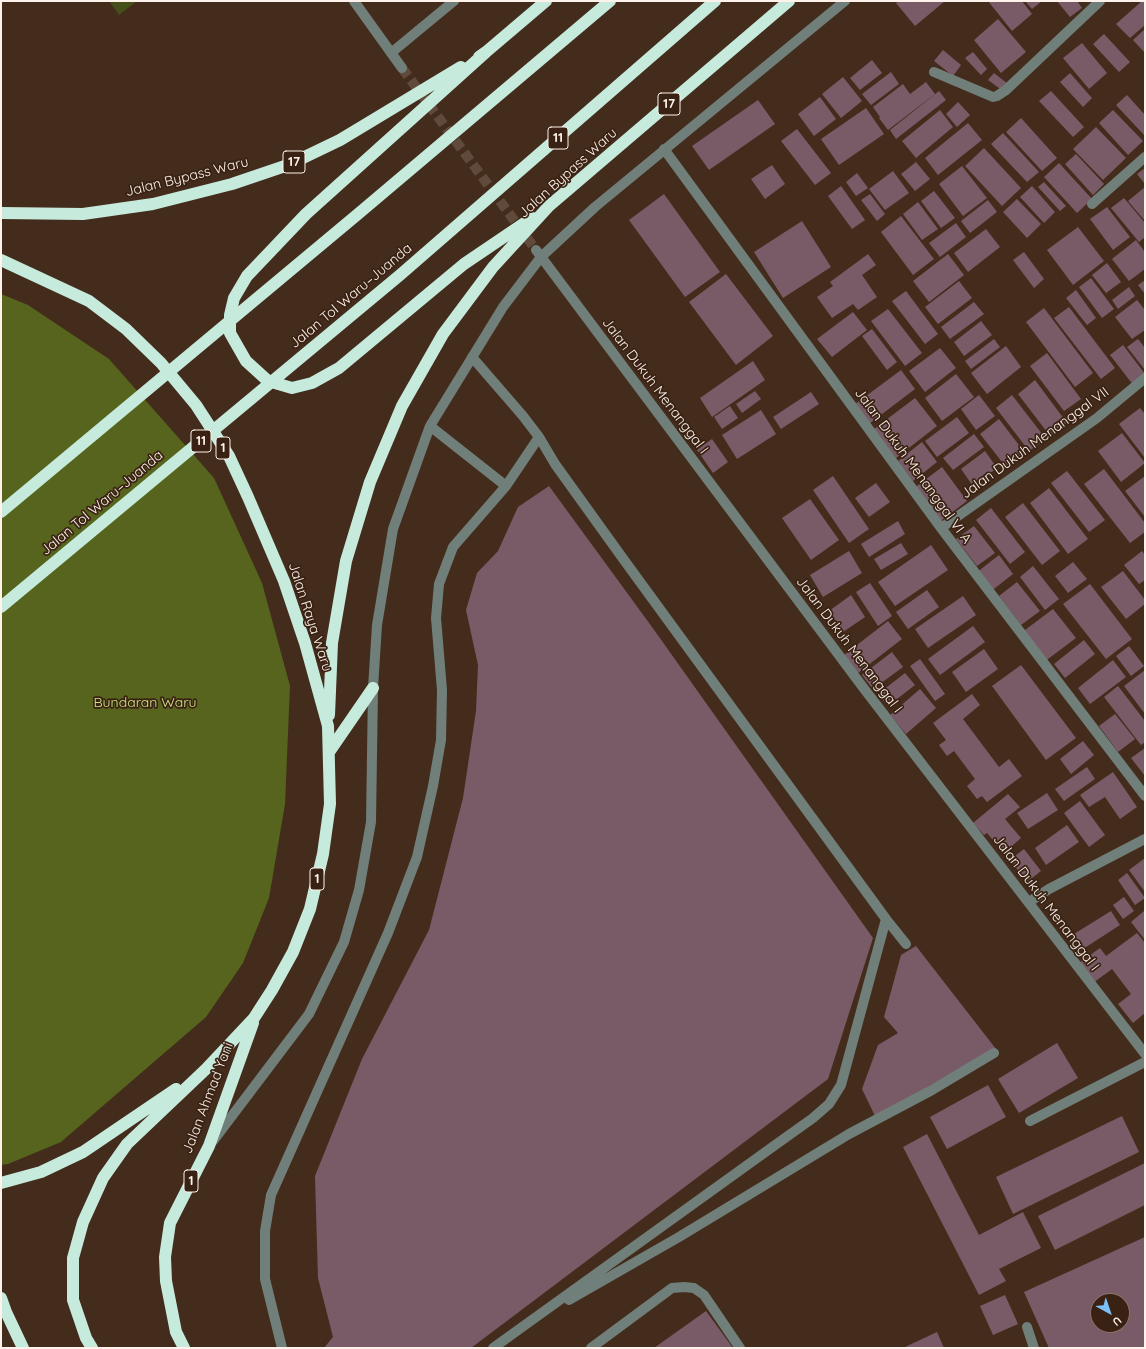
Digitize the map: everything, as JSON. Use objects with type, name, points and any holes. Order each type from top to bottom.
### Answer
[{"type":"highway","name":"Jalan Bypass Waru","points":[[1,213],[83,214],[154,204],[232,184],[288,165],[340,140],[486,52],[546,1]]},
{"type":"highway","points":[[1,512],[610,1]]},
{"type":"highway","name":"Jalan Tol Waru–Juanda","points":[[1,607],[400,275],[715,1]]},
{"type":"highway","name":"Jalan Bypass Waru","points":[[328,726],[332,643],[346,562],[370,482],[399,412],[443,334],[493,267],[549,206],[789,1]]},
{"type":"highway","points":[[486,52],[306,214],[247,276],[234,298],[230,315],[230,333],[246,361],[268,381],[292,388],[312,383],[339,368],[464,264],[549,206]]},
{"type":"highway","name":"Jalan Raya Waru","points":[[1,260],[89,301],[126,329],[161,363],[196,405],[229,456],[284,581],[305,643],[328,726],[330,804],[323,854],[310,909],[293,952],[272,990],[254,1018],[206,1068]]},
{"type":"highway","points":[[329,752],[373,688]]},
{"type":"highway","name":"Jalan Ahmad Yani","points":[[184,1348],[176,1332],[166,1281],[165,1257],[170,1223],[209,1146],[254,1018]]},
{"type":"highway","name":"1","points":[[1,1183],[41,1172],[83,1152],[206,1068]]},
{"type":"highway","name":"1","points":[[92,1348],[86,1338],[73,1300],[73,1258],[83,1222],[103,1178],[128,1144],[206,1068]]},
{"type":"highway","points":[[1,1298],[23,1348]]},
{"type":"street","points":[[354,1],[402,68]]},
{"type":"street","points":[[391,53],[454,1]]},
{"type":"street","points":[[209,1146],[309,1014],[344,942],[359,890],[371,822],[373,688],[377,625],[393,529],[430,426],[538,253],[845,1]]},
{"type":"street","points":[[934,72],[993,97],[997,96],[1006,90],[1100,1]]},
{"type":"street","name":"Jalan Dukuh Menanggal VI A","points":[[664,149],[941,528],[1145,796]]},
{"type":"street","points":[[1092,204],[1145,157]]},
{"type":"street","name":"Jalan Dukuh Menanggal I","points":[[538,253],[860,684],[1145,1054]]},
{"type":"street","points":[[472,357],[523,416],[539,437],[555,464],[610,541],[886,919],[906,944]]},
{"type":"street","name":"Jalan Dukuh Menanggal VII","points":[[941,528],[1096,418],[1145,378]]},
{"type":"street","points":[[430,426],[506,486]]},
{"type":"street","points":[[282,1348],[265,1279],[265,1231],[272,1195],[388,933],[417,857],[434,786],[441,740],[442,690],[436,618],[439,584],[453,547],[506,486],[539,437]]},
{"type":"street","points":[[1029,902],[1145,839]]},
{"type":"street","points":[[493,1348],[813,1118],[829,1104],[841,1085],[886,919]]},
{"type":"street","points":[[522,1327],[679,1238],[849,1134],[932,1090],[994,1053]]},
{"type":"street","points":[[1030,1121],[1145,1062]]},
{"type":"street","points":[[591,1348],[672,1288],[684,1286],[694,1288],[704,1295],[740,1348]]},
{"type":"street","points":[[1027,1327],[1034,1348]]},
{"type":"green space","points":[[109,1],[137,1],[119,15]]},
{"type":"green space","name":"Bundaran Waru","points":[[1,294],[28,305],[109,359],[214,478],[262,583],[290,686],[285,804],[269,898],[243,963],[206,1017],[61,1142],[8,1164],[1,1165]]},
{"type":"building","points":[[899,1],[945,1],[915,26],[896,3]]},
{"type":"building","points":[[988,1],[1022,1],[1032,14],[1012,31]]},
{"type":"building","points":[[1025,1],[1042,1],[1032,9]]},
{"type":"building","points":[[1057,1],[1077,1],[1082,8],[1070,17]]},
{"type":"building","points":[[1142,1],[1145,1],[1145,25],[1130,38],[1116,24]]},
{"type":"building","points":[[998,19],[1026,52],[1001,73],[974,40]]},
{"type":"building","points":[[1145,29],[1145,51],[1144,52],[1133,40]]},
{"type":"building","points":[[1104,34],[1130,62],[1119,72],[1093,44]]},
{"type":"building","points":[[1082,43],[1107,73],[1089,89],[1063,58]]},
{"type":"building","points":[[943,50],[961,65],[953,76],[934,61]]},
{"type":"building","points":[[973,52],[987,69],[981,75],[965,58]]},
{"type":"building","points":[[872,60],[882,73],[860,90],[850,78]]},
{"type":"building","points":[[891,72],[899,84],[871,105],[862,94]]},
{"type":"building","points":[[994,73],[1008,84],[1003,91],[988,80]]},
{"type":"building","points":[[1070,73],[1092,98],[1083,107],[1060,82]]},
{"type":"building","points":[[843,77],[862,101],[841,118],[822,94]]},
{"type":"building","points":[[926,82],[935,94],[888,130],[873,107],[903,84],[910,94]]},
{"type":"building","points":[[939,91],[946,100],[896,139],[890,130]]},
{"type":"building","points":[[1051,91],[1084,127],[1073,137],[1039,101]]},
{"type":"building","points":[[1127,95],[1145,115],[1145,136],[1116,105]]},
{"type":"building","points":[[820,97],[836,119],[814,136],[798,114]]},
{"type":"building","points":[[758,100],[775,124],[709,170],[692,146]]},
{"type":"building","points":[[958,102],[970,115],[957,127],[946,114]]},
{"type":"building","points":[[866,108],[884,134],[839,165],[821,139]]},
{"type":"building","points":[[940,110],[953,127],[916,158],[902,141]]},
{"type":"building","points":[[1113,110],[1143,141],[1128,155],[1099,123]]},
{"type":"building","points":[[1021,118],[1057,158],[1042,171],[1006,132]]},
{"type":"building","points":[[968,123],[982,140],[938,175],[925,158]]},
{"type":"building","points":[[1096,127],[1126,158],[1103,180],[1073,149]]},
{"type":"building","points":[[797,129],[831,173],[815,185],[781,141]]},
{"type":"building","points":[[1003,133],[1039,172],[1027,182],[991,144]]},
{"type":"building","points":[[984,148],[1021,188],[1002,206],[965,166]]},
{"type":"building","points":[[1076,154],[1104,184],[1093,195],[1065,164]]},
{"type":"building","points":[[916,162],[930,179],[915,191],[901,174]]},
{"type":"building","points":[[1059,163],[1092,199],[1077,213],[1044,177]]},
{"type":"building","points":[[772,165],[785,184],[765,199],[751,179]]},
{"type":"building","points":[[962,166],[987,198],[963,216],[939,184]]},
{"type":"building","points":[[1145,168],[1145,184],[1137,174]]},
{"type":"building","points":[[893,171],[909,193],[885,210],[869,189]]},
{"type":"building","points":[[857,173],[868,188],[856,196],[846,182]]},
{"type":"building","points":[[1044,182],[1066,206],[1060,211],[1038,187]]},
{"type":"building","points":[[841,186],[865,220],[852,229],[828,196]]},
{"type":"building","points":[[1032,186],[1055,212],[1044,223],[1020,197]]},
{"type":"building","points":[[1145,187],[1145,221],[1128,201]]},
{"type":"building","points":[[934,191],[955,218],[941,228],[921,201]]},
{"type":"building","points":[[664,194],[720,272],[685,297],[629,220]]},
{"type":"building","points":[[870,194],[885,214],[877,221],[861,200]]},
{"type":"building","points":[[1124,198],[1145,223],[1145,237],[1139,242],[1111,208]]},
{"type":"building","points":[[1017,199],[1041,224],[1027,238],[1003,212]]},
{"type":"building","points":[[988,200],[997,212],[970,233],[961,221]]},
{"type":"building","points":[[918,202],[938,229],[922,240],[903,214]]},
{"type":"building","points":[[1107,207],[1130,237],[1113,250],[1090,219]]},
{"type":"building","points":[[901,216],[934,259],[913,275],[881,232]]},
{"type":"building","points":[[802,221],[831,267],[783,298],[754,252]]},
{"type":"building","points":[[956,223],[966,237],[940,257],[929,243]]},
{"type":"building","points":[[1078,227],[1104,261],[1073,285],[1047,250]]},
{"type":"building","points":[[986,229],[1000,247],[968,272],[954,253]]},
{"type":"building","points":[[1136,240],[1145,252],[1145,269],[1129,281],[1112,259]]},
{"type":"building","points":[[1024,252],[1044,279],[1034,288],[1013,260]]},
{"type":"building","points":[[868,254],[876,265],[862,275],[877,297],[858,310],[853,304],[832,318],[817,297],[833,286],[830,282]]},
{"type":"building","points":[[948,254],[964,275],[929,302],[913,281]]},
{"type":"building","points":[[1107,263],[1121,282],[1106,293],[1092,275]]},
{"type":"building","points":[[726,274],[773,336],[736,365],[689,302]]},
{"type":"building","points":[[1091,278],[1114,309],[1102,318],[1079,287]]},
{"type":"building","points":[[1145,280],[1145,294],[1138,285]]},
{"type":"building","points":[[959,281],[972,298],[938,324],[925,307]]},
{"type":"building","points":[[1129,287],[1135,296],[1118,309],[1112,300]]},
{"type":"building","points":[[1076,290],[1096,318],[1087,325],[1066,298]]},
{"type":"building","points":[[906,291],[938,334],[925,344],[892,301]]},
{"type":"building","points":[[1137,300],[1145,310],[1145,330],[1132,339],[1115,317]]},
{"type":"building","points":[[974,302],[984,314],[950,339],[941,327]]},
{"type":"building","points":[[1069,307],[1115,368],[1101,379],[1054,318]]},
{"type":"building","points":[[1044,308],[1093,373],[1075,387],[1026,322]]},
{"type":"building","points":[[888,309],[922,353],[905,366],[871,321]]},
{"type":"building","points":[[853,312],[867,330],[832,357],[817,339]]},
{"type":"building","points":[[981,321],[992,335],[964,356],[954,342]]},
{"type":"building","points":[[872,329],[897,362],[887,370],[862,336]]},
{"type":"building","points":[[994,339],[1000,347],[971,369],[965,361]]},
{"type":"building","points":[[1138,339],[1145,348],[1145,370],[1127,347]]},
{"type":"building","points":[[1123,345],[1145,374],[1134,386],[1110,355]]},
{"type":"building","points":[[1006,346],[1021,367],[987,394],[971,373]]},
{"type":"building","points":[[940,348],[956,368],[925,392],[909,371]]},
{"type":"building","points":[[1047,353],[1081,399],[1064,411],[1030,366]]},
{"type":"building","points":[[753,361],[765,380],[712,417],[700,398]]},
{"type":"building","points":[[901,370],[915,389],[869,424],[854,405]]},
{"type":"building","points":[[956,374],[974,397],[942,421],[925,398]]},
{"type":"building","points":[[1035,380],[1067,423],[1050,436],[1018,394]]},
{"type":"building","points":[[755,391],[761,399],[742,413],[736,404]]},
{"type":"building","points":[[811,392],[819,404],[781,429],[773,417]]},
{"type":"building","points":[[979,395],[995,416],[976,430],[961,409]]},
{"type":"building","points":[[1012,395],[1046,439],[1029,451],[996,408]]},
{"type":"building","points":[[915,398],[937,426],[896,458],[874,429]]},
{"type":"building","points":[[730,406],[738,418],[722,429],[714,417]]},
{"type":"building","points":[[1140,408],[1145,414],[1145,458],[1119,424]]},
{"type":"building","points":[[761,410],[776,434],[737,459],[722,435]]},
{"type":"building","points":[[957,417],[969,433],[937,457],[925,441]]},
{"type":"building","points":[[999,419],[1025,453],[1006,467],[980,434]]},
{"type":"building","points":[[1122,433],[1145,463],[1121,482],[1098,451]]},
{"type":"building","points":[[974,434],[984,447],[953,470],[943,458]]},
{"type":"building","points":[[712,439],[728,462],[713,473],[697,450]]},
{"type":"building","points":[[922,442],[937,462],[913,481],[898,461]]},
{"type":"building","points":[[985,451],[997,468],[973,486],[961,469]]},
{"type":"building","points":[[942,467],[967,501],[938,523],[913,489]]},
{"type":"building","points":[[1104,469],[1145,523],[1145,532],[1130,543],[1084,484]]},
{"type":"building","points":[[1067,471],[1105,520],[1089,532],[1051,483]]},
{"type":"building","points":[[833,476],[869,529],[849,543],[813,490]]},
{"type":"building","points":[[1145,476],[1145,517],[1125,491]]},
{"type":"building","points":[[876,483],[890,502],[869,517],[855,498]]},
{"type":"building","points":[[549,486],[652,627],[873,938],[828,1079],[471,1348],[324,1348],[333,1337],[318,1278],[315,1176],[362,1059],[429,930],[463,798],[476,711],[478,665],[466,610],[477,573],[498,551],[518,507]]},
{"type":"building","points":[[1049,488],[1088,539],[1068,554],[1030,503]]},
{"type":"building","points":[[810,499],[839,540],[811,560],[782,518]]},
{"type":"building","points":[[1023,503],[1060,551],[1042,565],[1005,517]]},
{"type":"building","points":[[991,508],[1025,552],[1010,564],[976,520]]},
{"type":"building","points":[[898,521],[905,534],[869,557],[861,544]]},
{"type":"building","points":[[974,526],[995,553],[977,566],[956,539]]},
{"type":"building","points":[[901,543],[908,554],[881,570],[874,559]]},
{"type":"building","points":[[931,545],[948,570],[895,606],[878,582]]},
{"type":"building","points":[[849,551],[862,573],[823,597],[810,575]]},
{"type":"building","points":[[1142,551],[1145,555],[1145,580],[1139,584],[1124,565]]},
{"type":"building","points":[[999,555],[1013,574],[990,592],[976,573]]},
{"type":"building","points":[[1073,562],[1087,579],[1068,593],[1055,576]]},
{"type":"building","points":[[1033,566],[1059,599],[1045,610],[1020,577]]},
{"type":"building","points":[[1123,571],[1145,600],[1145,604],[1126,619],[1101,587]]},
{"type":"building","points":[[1017,582],[1040,611],[1021,625],[999,596]]},
{"type":"building","points":[[870,583],[892,616],[878,626],[856,592]]},
{"type":"building","points":[[1090,584],[1132,639],[1106,659],[1063,604]]},
{"type":"building","points":[[927,590],[939,607],[908,629],[896,612]]},
{"type":"building","points":[[851,595],[865,617],[843,632],[829,611]]},
{"type":"building","points":[[963,596],[976,615],[928,648],[915,629]]},
{"type":"building","points":[[1053,609],[1076,638],[1044,662],[1021,633]]},
{"type":"building","points":[[888,621],[902,639],[858,673],[844,655]]},
{"type":"building","points":[[973,626],[985,642],[940,675],[928,659]]},
{"type":"building","points":[[1084,640],[1095,654],[1065,678],[1054,664]]},
{"type":"building","points":[[1129,646],[1144,666],[1131,676],[1116,656]]},
{"type":"building","points":[[984,649],[998,669],[966,692],[952,672]]},
{"type":"building","points":[[892,652],[903,667],[873,689],[862,675]]},
{"type":"building","points":[[920,659],[945,694],[935,701],[910,666]]},
{"type":"building","points":[[1113,660],[1126,677],[1090,704],[1078,688]]},
{"type":"building","points":[[1021,665],[1076,738],[1046,760],[992,686]]},
{"type":"building","points":[[1145,670],[1145,714],[1124,686]]},
{"type":"building","points":[[905,673],[915,685],[888,706],[878,694]]},
{"type":"building","points":[[1118,686],[1145,721],[1145,742],[1141,745],[1104,697]]},
{"type":"building","points":[[920,689],[936,708],[906,734],[890,715]]},
{"type":"building","points":[[972,694],[980,705],[963,719],[999,767],[1009,759],[1022,776],[987,802],[982,796],[977,799],[967,786],[975,779],[954,751],[947,756],[939,745],[946,740],[933,723]]},
{"type":"building","points":[[1115,714],[1135,739],[1118,752],[1099,726]]},
{"type":"building","points":[[1083,741],[1094,755],[1071,774],[1060,759]]},
{"type":"building","points":[[1145,748],[1145,776],[1131,758]]},
{"type":"building","points":[[1087,767],[1095,779],[1064,801],[1055,789]]},
{"type":"building","points":[[1113,772],[1137,807],[1120,819],[1105,797],[1089,807],[1080,795]]},
{"type":"building","points":[[1047,793],[1058,810],[1028,829],[1017,813]]},
{"type":"building","points":[[1008,794],[1020,807],[1005,819],[1021,838],[1004,853],[987,833],[984,835],[973,823]]},
{"type":"building","points":[[1080,801],[1105,835],[1089,847],[1064,813]]},
{"type":"building","points":[[1067,825],[1079,842],[1046,865],[1035,848]]},
{"type":"building","points":[[1024,849],[1041,871],[1027,882],[1010,860]]},
{"type":"building","points":[[1145,858],[1145,892],[1129,870]]},
{"type":"building","points":[[1127,873],[1145,898],[1135,905],[1118,880]]},
{"type":"building","points":[[1124,897],[1134,911],[1123,919],[1113,905]]},
{"type":"building","points":[[1111,911],[1120,925],[1083,949],[1074,934]]},
{"type":"building","points":[[1144,911],[1145,912],[1145,940],[1131,922]]},
{"type":"building","points":[[1137,933],[1145,943],[1145,1013],[1133,1023],[1118,1004],[1131,994],[1112,969],[1093,983],[1079,963],[1100,948],[1106,956]]},
{"type":"building","points":[[916,946],[996,1049],[875,1116],[862,1089],[878,1045],[898,1033],[884,1017],[901,955]]},
{"type":"building","points":[[1057,1043],[1078,1078],[1019,1113],[998,1079]]},
{"type":"building","points":[[988,1085],[1006,1117],[947,1149],[930,1117]]},
{"type":"building","points":[[1122,1116],[1139,1152],[1013,1214],[996,1177]]},
{"type":"building","points":[[927,1134],[979,1235],[1023,1212],[1041,1248],[999,1269],[1006,1281],[979,1295],[903,1147]]},
{"type":"building","points":[[1145,1163],[1145,1205],[1055,1250],[1038,1216]]},
{"type":"building","points":[[1145,1237],[1145,1348],[1049,1348],[1024,1292]]},
{"type":"building","points":[[1005,1295],[1018,1324],[993,1335],[980,1306]]},
{"type":"building","points":[[706,1311],[733,1348],[654,1348]]},
{"type":"building","points":[[937,1332],[944,1348],[903,1348]]},
{"type":"tunnel","points":[[402,68],[536,250]]}]
